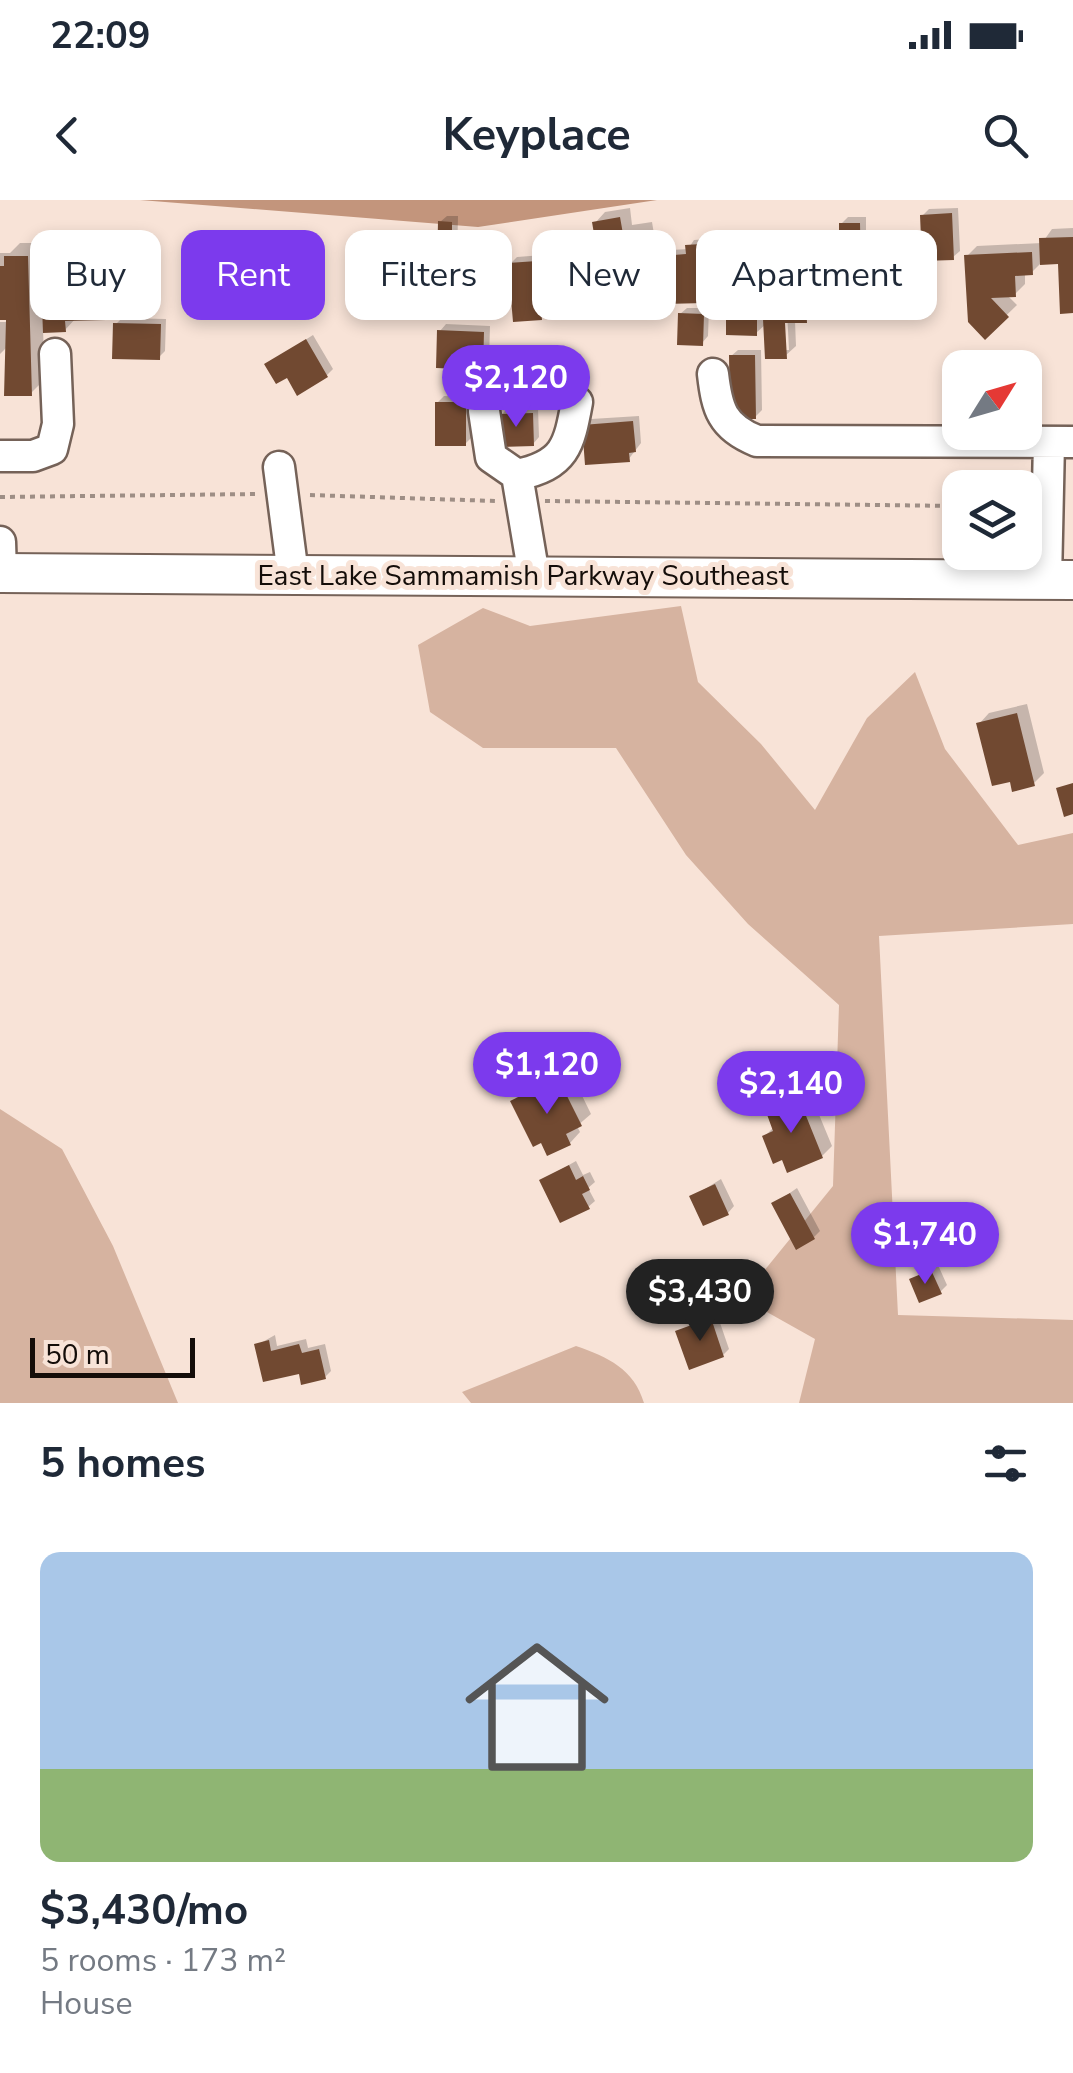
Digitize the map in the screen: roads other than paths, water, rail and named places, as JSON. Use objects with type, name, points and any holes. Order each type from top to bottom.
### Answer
[{"type":"main road","name":"East Lake Sammamish Parkway Southeast","points":[[0,573],[1060,580]]},
{"type":"street","points":[[0,456],[33,456],[52,449],[58,424],[55,354]]},
{"type":"street","points":[[713,374],[717,408],[727,425],[757,442],[1061,442],[1060,580]]},
{"type":"street","points":[[519,488],[569,444],[577,402]]},
{"type":"street","points":[[484,411],[491,457],[519,488],[534,576]]},
{"type":"street","points":[[282,480],[293,575]]},
{"type":"street","points":[[0,542],[0,573]]}]
